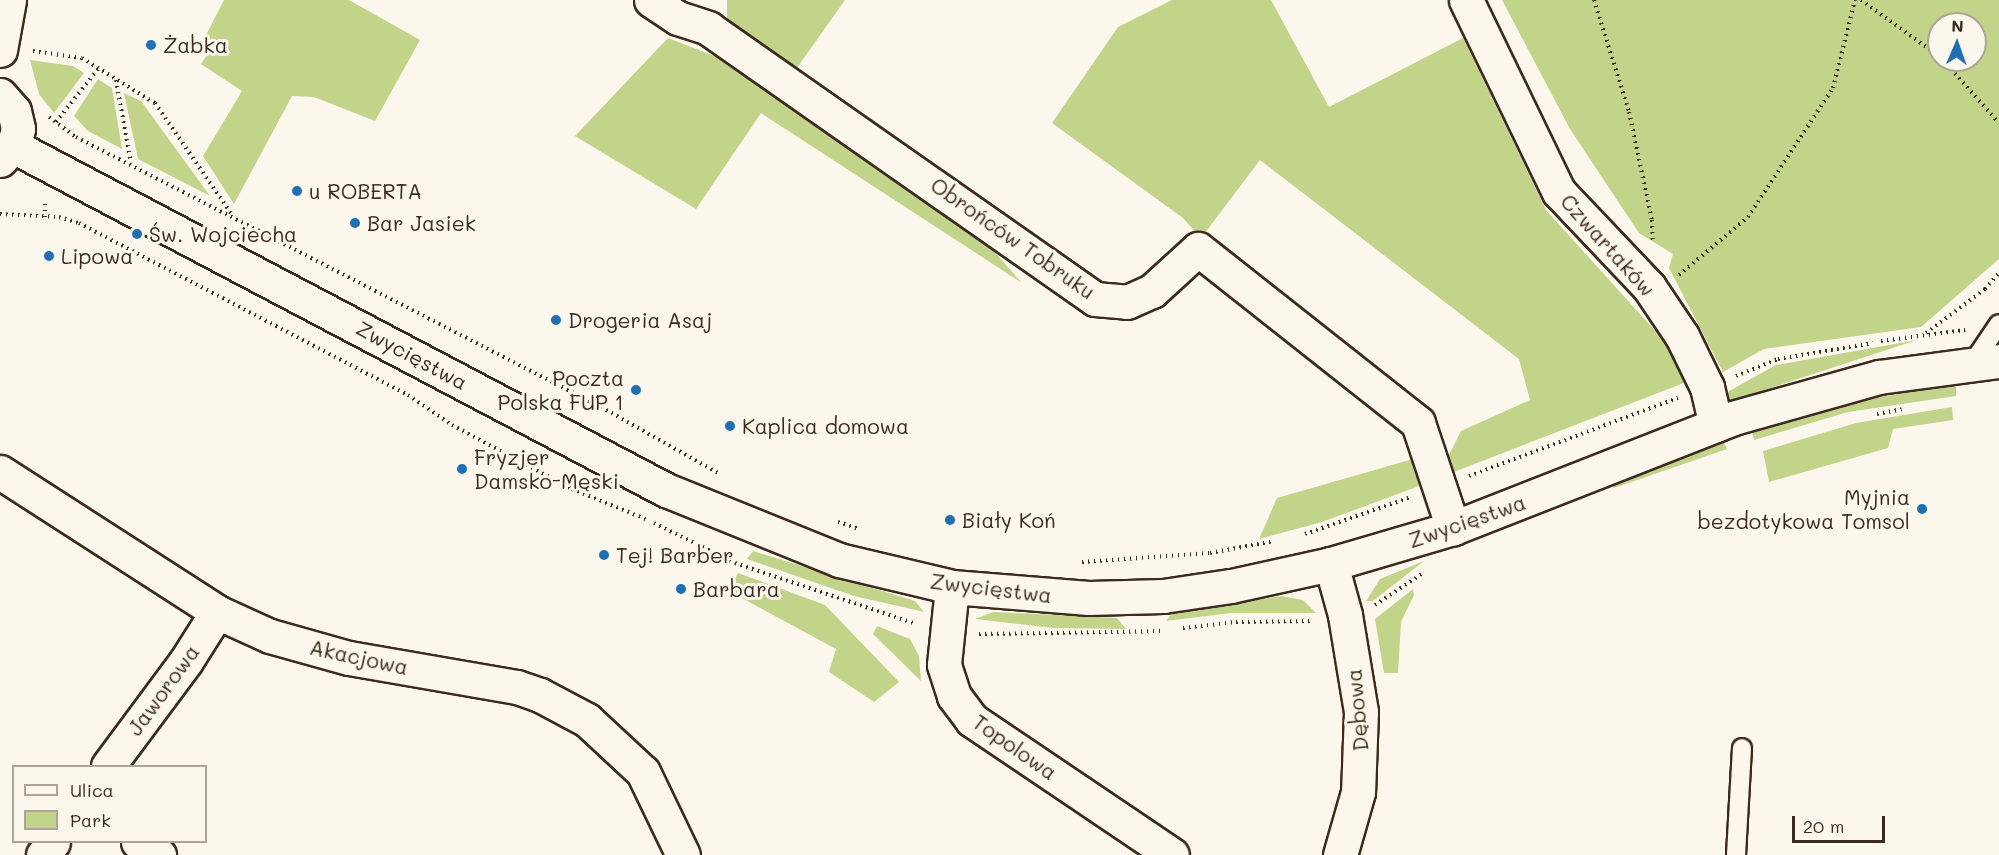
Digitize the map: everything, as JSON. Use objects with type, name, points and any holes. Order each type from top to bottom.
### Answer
[{"type":"street","points":[[2,45],[9,0]]},
{"type":"street","name":"Obrońców Tobruku","points":[[651,0],[685,9],[708,28],[1095,299],[1126,302],[1152,291],[1198,249],[1418,423],[1452,528]]},
{"type":"street","name":"Czwartaków","points":[[1466,0],[1559,192],[1655,296],[1682,336],[1707,387],[1716,425]]},
{"type":"street","points":[[0,95],[9,104],[17,120],[7,153]]},
{"type":"street","name":"Zwycięstwa","points":[[7,153],[666,490],[839,560],[952,587],[1089,598],[1163,596],[1331,564],[1452,528],[1716,425],[1879,377],[1986,363]]},
{"type":"street","name":"Akacjowa","points":[[0,472],[217,612],[270,636],[349,658],[517,687],[540,695],[586,720],[643,772],[683,855]]},
{"type":"street","name":"Dębowa","points":[[1331,564],[1345,615],[1361,712],[1362,766],[1340,855]]},
{"type":"street","name":"Topolowa","points":[[952,587],[944,665],[954,696],[972,720],[1172,855]]},
{"type":"street","name":"Jaworowa","points":[[109,765],[186,661],[217,612]]},
{"type":"street","points":[[43,855],[52,843]]},
{"type":"street","points":[[140,843],[159,855]]},
{"type":"lane","points":[[1986,363],[1998,326]]},
{"type":"lane","points":[[1736,855],[1743,748]]},
{"type":"path","points":[[1594,0],[1629,112],[1652,220],[1655,296]]},
{"type":"path","points":[[1655,296],[1748,217],[1833,88],[1855,0]]},
{"type":"path","points":[[1861,0],[1927,47]]},
{"type":"path","points":[[2,45],[82,58],[155,103],[232,214]]},
{"type":"path","points":[[57,122],[99,69]]},
{"type":"path","points":[[1954,72],[1999,123]]},
{"type":"path","points":[[116,79],[131,163]]},
{"type":"path","points":[[43,112],[76,137],[232,214],[601,407],[728,478]]},
{"type":"path","points":[[0,214],[59,217],[92,229],[420,401],[452,425],[572,489]]},
{"type":"path","points":[[1924,334],[1985,289],[1999,273]]},
{"type":"path","points":[[1301,535],[1439,488],[1778,359],[1924,334],[1998,326]]},
{"type":"path","points":[[831,519],[861,530]]},
{"type":"path","points":[[1070,562],[1210,553],[1279,540]]},
{"type":"green space","points":[[224,0],[349,0],[420,40],[375,121],[314,97],[292,96],[234,204],[203,156],[242,91],[201,64],[211,49],[202,43]]},
{"type":"green space","points":[[727,0],[845,0],[794,72],[727,28]]},
{"type":"green space","points":[[1172,0],[1271,0],[1329,107],[1463,38],[1546,210],[1667,344],[1689,381],[1446,475],[1444,465],[1461,431],[1530,400],[1519,359],[1260,160],[1201,238],[1183,218],[1052,123],[1118,27]]},
{"type":"green space","points":[[1502,0],[1999,0],[1999,259],[1921,327],[1764,349],[1723,372],[1669,268],[1673,254],[1639,233],[1570,129]]},
{"type":"green space","points":[[668,38],[750,70],[973,228],[1022,283],[761,113],[696,209],[575,136]]},
{"type":"green space","points":[[30,60],[73,66],[84,73],[54,113],[39,94]]},
{"type":"green space","points":[[98,79],[112,88],[122,149],[88,131],[74,116]]},
{"type":"green space","points":[[124,93],[141,101],[210,196],[138,159]]},
{"type":"green space","points":[[1917,340],[1722,404],[1729,391],[1776,365]]},
{"type":"green space","points":[[1956,384],[1956,396],[1848,412],[1754,440],[1752,430],[1839,404]]},
{"type":"green space","points":[[1952,407],[1953,420],[1893,429],[1888,448],[1769,482],[1763,451],[1856,423]]},
{"type":"green space","points":[[1722,439],[1727,449],[1614,488],[1611,484]]},
{"type":"green space","points":[[1413,459],[1422,485],[1322,522],[1259,539],[1277,498]]},
{"type":"green space","points":[[753,551],[915,601],[924,612],[854,596],[747,559]]},
{"type":"green space","points":[[1424,561],[1373,601],[1366,601],[1380,579]]},
{"type":"green space","points":[[738,573],[825,605],[899,682],[874,702],[829,672],[836,649],[729,591]]},
{"type":"green space","points":[[1413,589],[1414,595],[1401,622],[1398,673],[1384,673],[1375,619]]},
{"type":"green space","points":[[1281,596],[1303,600],[1316,613],[1231,613],[1166,621],[1172,613]]},
{"type":"green space","points":[[993,612],[1117,618],[1126,629],[1054,628],[975,619]]},
{"type":"green space","points":[[877,626],[910,639],[919,656],[921,681],[873,634]]},
{"type":"place","name":"Żabka","points":[[151,45]]},
{"type":"place","name":"u ROBERTA","points":[[297,191]]},
{"type":"place","name":"Bar Jasiek","points":[[355,223]]},
{"type":"place","name":"Św. Wojciecha","points":[[137,234]]},
{"type":"place","name":"Lipowa","points":[[49,256]]},
{"type":"place","name":"Drogeria Asaj","points":[[556,320]]},
{"type":"place","name":"Poczta Polska FUP 1","points":[[636,390]]},
{"type":"place","name":"Kaplica domowa","points":[[730,426]]},
{"type":"place","name":"Fryzjer Damsko-Męski","points":[[462,469]]},
{"type":"place","name":"Myjnia bezdotykowa Tomsol","points":[[1922,509]]},
{"type":"place","name":"Biały Koń","points":[[950,520]]},
{"type":"place","name":"Tej! Barber","points":[[604,555]]},
{"type":"place","name":"Barbara","points":[[681,589]]}]
